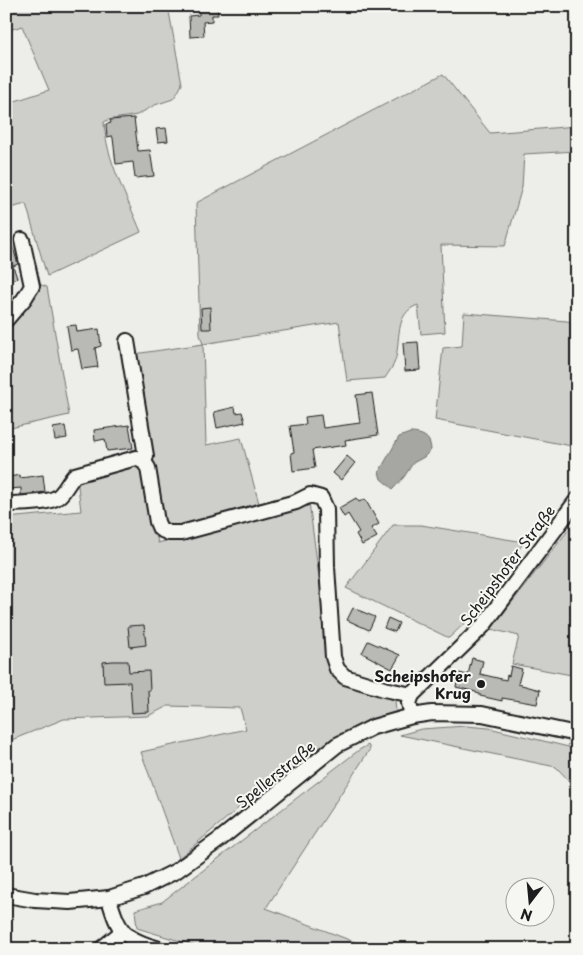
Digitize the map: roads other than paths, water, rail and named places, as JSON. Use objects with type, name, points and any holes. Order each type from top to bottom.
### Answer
[{"type":"street","points":[[6,320],[24,299],[32,286],[22,240]]},
{"type":"street","points":[[127,342],[146,456],[144,462]]},
{"type":"street","points":[[12,504],[55,500],[75,475],[136,458],[144,462],[148,468],[157,522],[160,529],[169,533],[182,533],[296,502],[310,495],[322,498],[326,509],[327,567],[333,657],[337,669],[344,677],[412,695],[410,703],[412,716]]},
{"type":"street","name":"Scheipshofer Straße","points":[[412,695],[483,626],[577,500]]},
{"type":"street","name":"Spellerstraße","points":[[6,894],[35,900],[70,902],[109,898],[144,887],[176,871],[219,840],[337,745],[373,727],[412,716],[432,713],[482,714],[577,734]]},
{"type":"street","points":[[109,898],[122,932],[132,940],[159,949]]},
{"type":"street","points":[[101,949],[122,932]]},
{"type":"place","name":"Scheipshofer Krug","points":[[481,684]]}]
